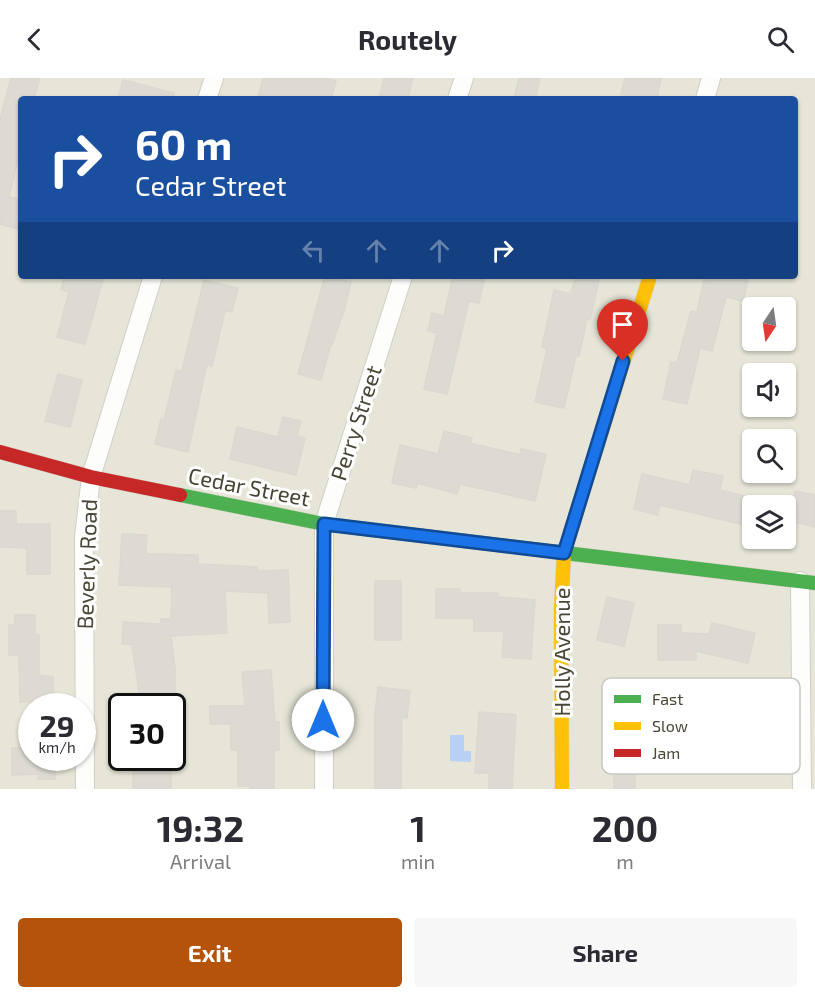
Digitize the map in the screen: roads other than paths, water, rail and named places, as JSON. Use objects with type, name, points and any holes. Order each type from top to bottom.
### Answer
[{"type":"street","points":[[208,96],[214,78]]},
{"type":"street","points":[[458,96],[464,78]]},
{"type":"street","points":[[706,96],[711,78]]},
{"type":"street","name":"Beverly Road","points":[[86,789],[84,537],[91,477],[152,279]]},
{"type":"street","name":"Perry Street","points":[[324,789],[324,524],[402,279]]},
{"type":"street","name":"Holly Avenue","points":[[562,789],[561,609],[564,553],[649,279]]},
{"type":"street","name":"Cedar Street","points":[[0,452],[91,477],[324,524],[808,582]]},
{"type":"street","points":[[802,789],[808,582]]},
{"type":"water","points":[[450,735],[464,735],[464,751],[471,751],[471,762],[450,761]]}]
